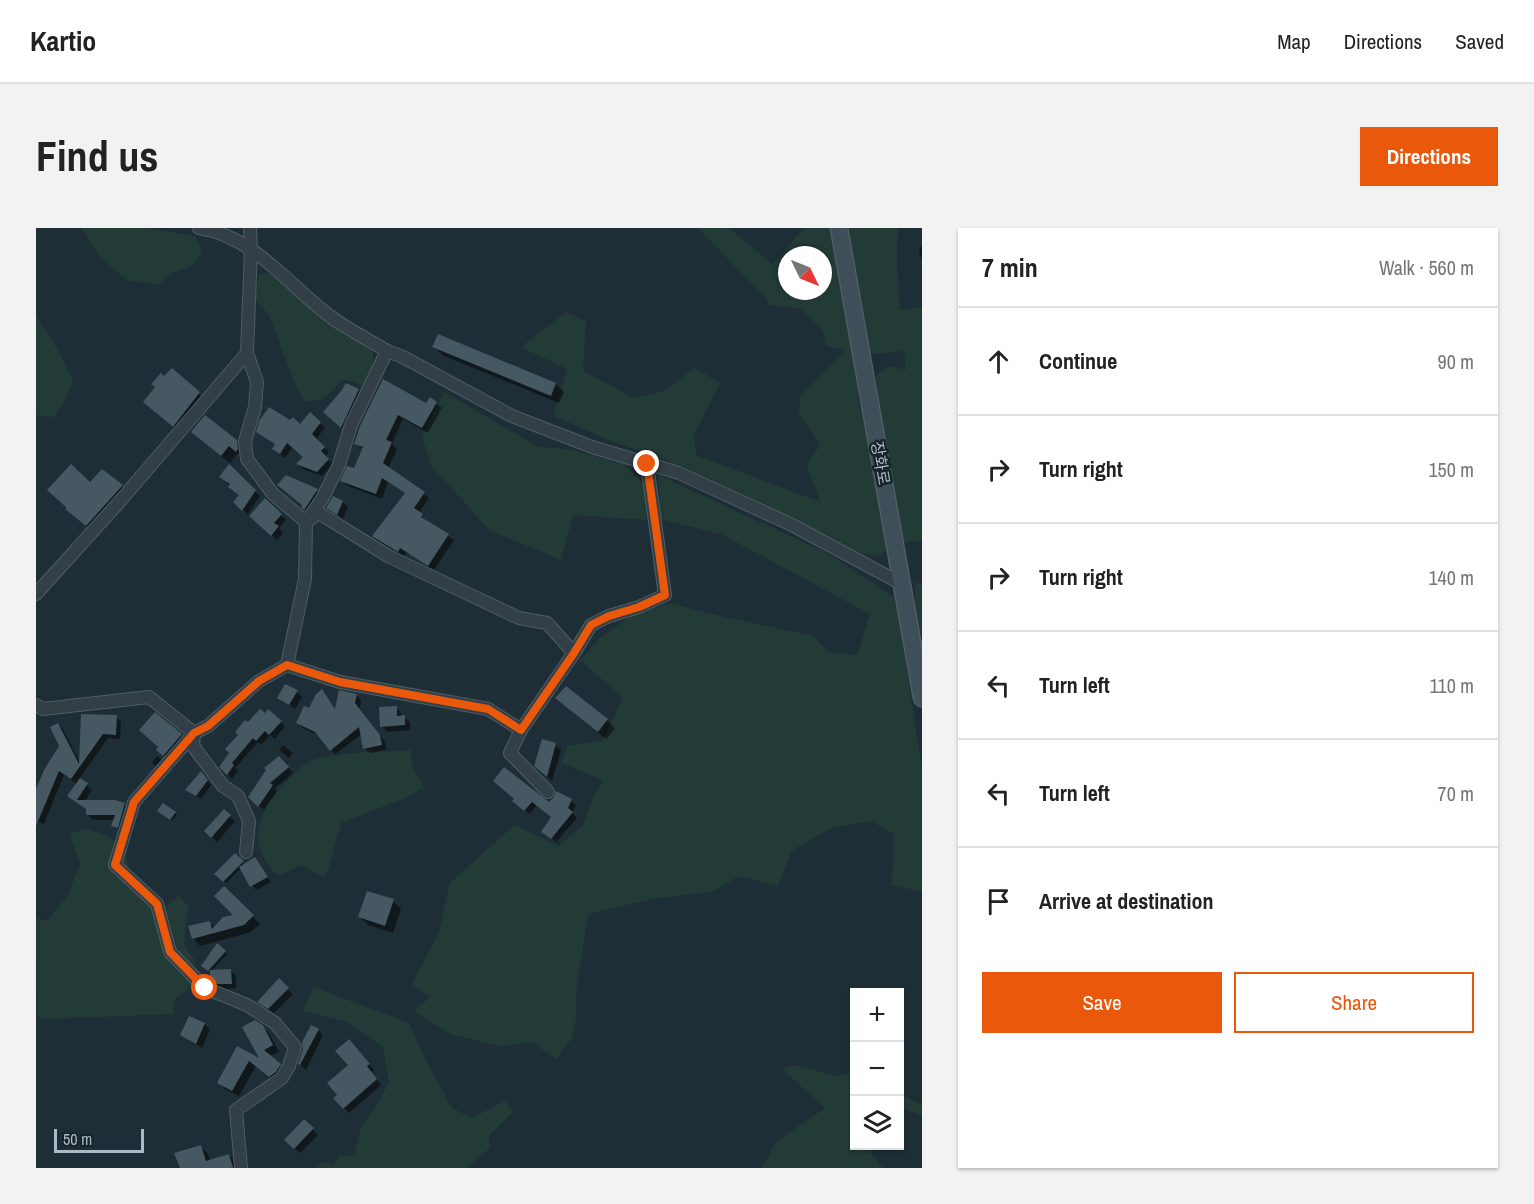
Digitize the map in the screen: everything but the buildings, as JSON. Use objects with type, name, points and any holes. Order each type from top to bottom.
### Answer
[{"type":"street","points":[[199,228],[212,230],[251,249],[332,318],[387,351],[401,356],[512,416],[592,447],[679,473],[792,525],[902,584]]},
{"type":"street","points":[[250,228],[247,353],[257,382],[255,407],[245,441],[248,459],[273,494],[306,522]]},
{"type":"street","name":"장화로","points":[[839,228],[922,698]]},
{"type":"street","points":[[287,665],[304,579],[306,522],[322,499],[339,465],[351,425],[387,351]]},
{"type":"street","points":[[36,594],[121,500],[247,353]]},
{"type":"street","points":[[548,792],[510,753],[521,730],[591,625],[665,595],[647,464]]},
{"type":"street","points":[[306,522],[319,513],[388,556],[519,618],[547,623],[574,653]]},
{"type":"street","points":[[241,1168],[236,1110],[282,1078],[289,1066],[295,1047],[275,1023],[248,1005],[205,988],[170,952],[157,904],[115,865],[134,802],[194,733],[208,726],[259,681],[287,665],[340,682],[488,709],[521,730]]},
{"type":"street","points":[[36,705],[43,710],[149,697],[194,733]]},
{"type":"street","points":[[194,733],[193,746],[223,786],[238,796],[249,821],[246,852]]},
{"type":"green space","points":[[81,228],[147,228],[195,236],[202,252],[190,267],[172,273],[159,284],[128,281],[100,257]]},
{"type":"green space","points":[[698,228],[729,228],[772,264],[778,257],[778,300],[832,300],[832,246],[788,246],[804,228],[898,228],[897,263],[900,310],[922,307],[922,540],[901,543],[878,556],[860,553],[685,467],[609,440],[554,416],[567,369],[521,347],[566,312],[586,321],[583,371],[634,398],[664,391],[695,368],[720,383],[694,435],[696,455],[820,502],[807,465],[820,445],[799,414],[800,396],[845,350],[826,346],[823,332],[801,309],[770,305]],"holes":[[[904,351],[906,370],[890,366],[876,375],[878,399],[860,409],[852,352],[873,354]]]},
{"type":"green space","points":[[269,273],[345,336],[371,347],[372,367],[364,386],[343,379],[323,399],[305,402],[297,389],[269,315],[255,299],[259,274]]},
{"type":"green space","points":[[36,315],[59,352],[73,381],[64,403],[54,417],[36,415]]},
{"type":"green space","points":[[444,392],[538,447],[569,449],[624,465],[643,483],[647,520],[573,515],[561,560],[489,530],[430,464],[422,436]]},
{"type":"green space","points":[[658,475],[829,554],[896,599],[922,769],[922,891],[892,886],[894,834],[871,821],[832,828],[791,851],[778,886],[739,876],[714,891],[652,899],[588,914],[572,1038],[556,1059],[532,1042],[499,1046],[450,1034],[414,1011],[430,997],[412,984],[439,932],[450,883],[514,825],[559,846],[584,824],[592,800],[603,780],[561,763],[567,746],[602,741],[623,698],[580,660],[601,637],[628,618],[670,603],[813,636],[829,652],[857,655],[870,614],[721,534],[661,519]]},
{"type":"green space","points":[[915,582],[922,585],[922,635],[915,610]]},
{"type":"green space","points":[[411,750],[411,764],[424,788],[403,799],[341,823],[324,877],[301,865],[283,874],[275,874],[260,850],[258,840],[261,821],[275,795],[300,769],[313,760],[337,755]]},
{"type":"green space","points":[[86,829],[108,836],[124,850],[130,872],[164,907],[179,896],[188,906],[184,944],[195,961],[192,986],[175,999],[173,1014],[46,1019],[37,1016],[36,918],[47,921],[67,897],[80,864],[69,834]]},
{"type":"green space","points":[[313,987],[409,1023],[420,1049],[452,1108],[472,1118],[505,1101],[513,1112],[489,1136],[490,1148],[466,1168],[315,1168],[323,1162],[333,1165],[339,1156],[354,1155],[362,1125],[377,1105],[389,1082],[383,1047],[345,1021],[303,1011]]},
{"type":"green space","points":[[795,1065],[835,1076],[850,1073],[850,1150],[870,1150],[883,1168],[762,1168],[776,1142],[825,1108],[782,1069]]},
{"type":"green space","points":[[904,1096],[922,1105],[922,1115],[904,1109]]},
{"type":"route","points":[[205,988],[170,952],[157,904],[115,865],[134,802],[194,733],[208,726],[259,681],[287,665],[340,682],[488,709],[521,730],[591,625],[665,595],[647,464]]}]
